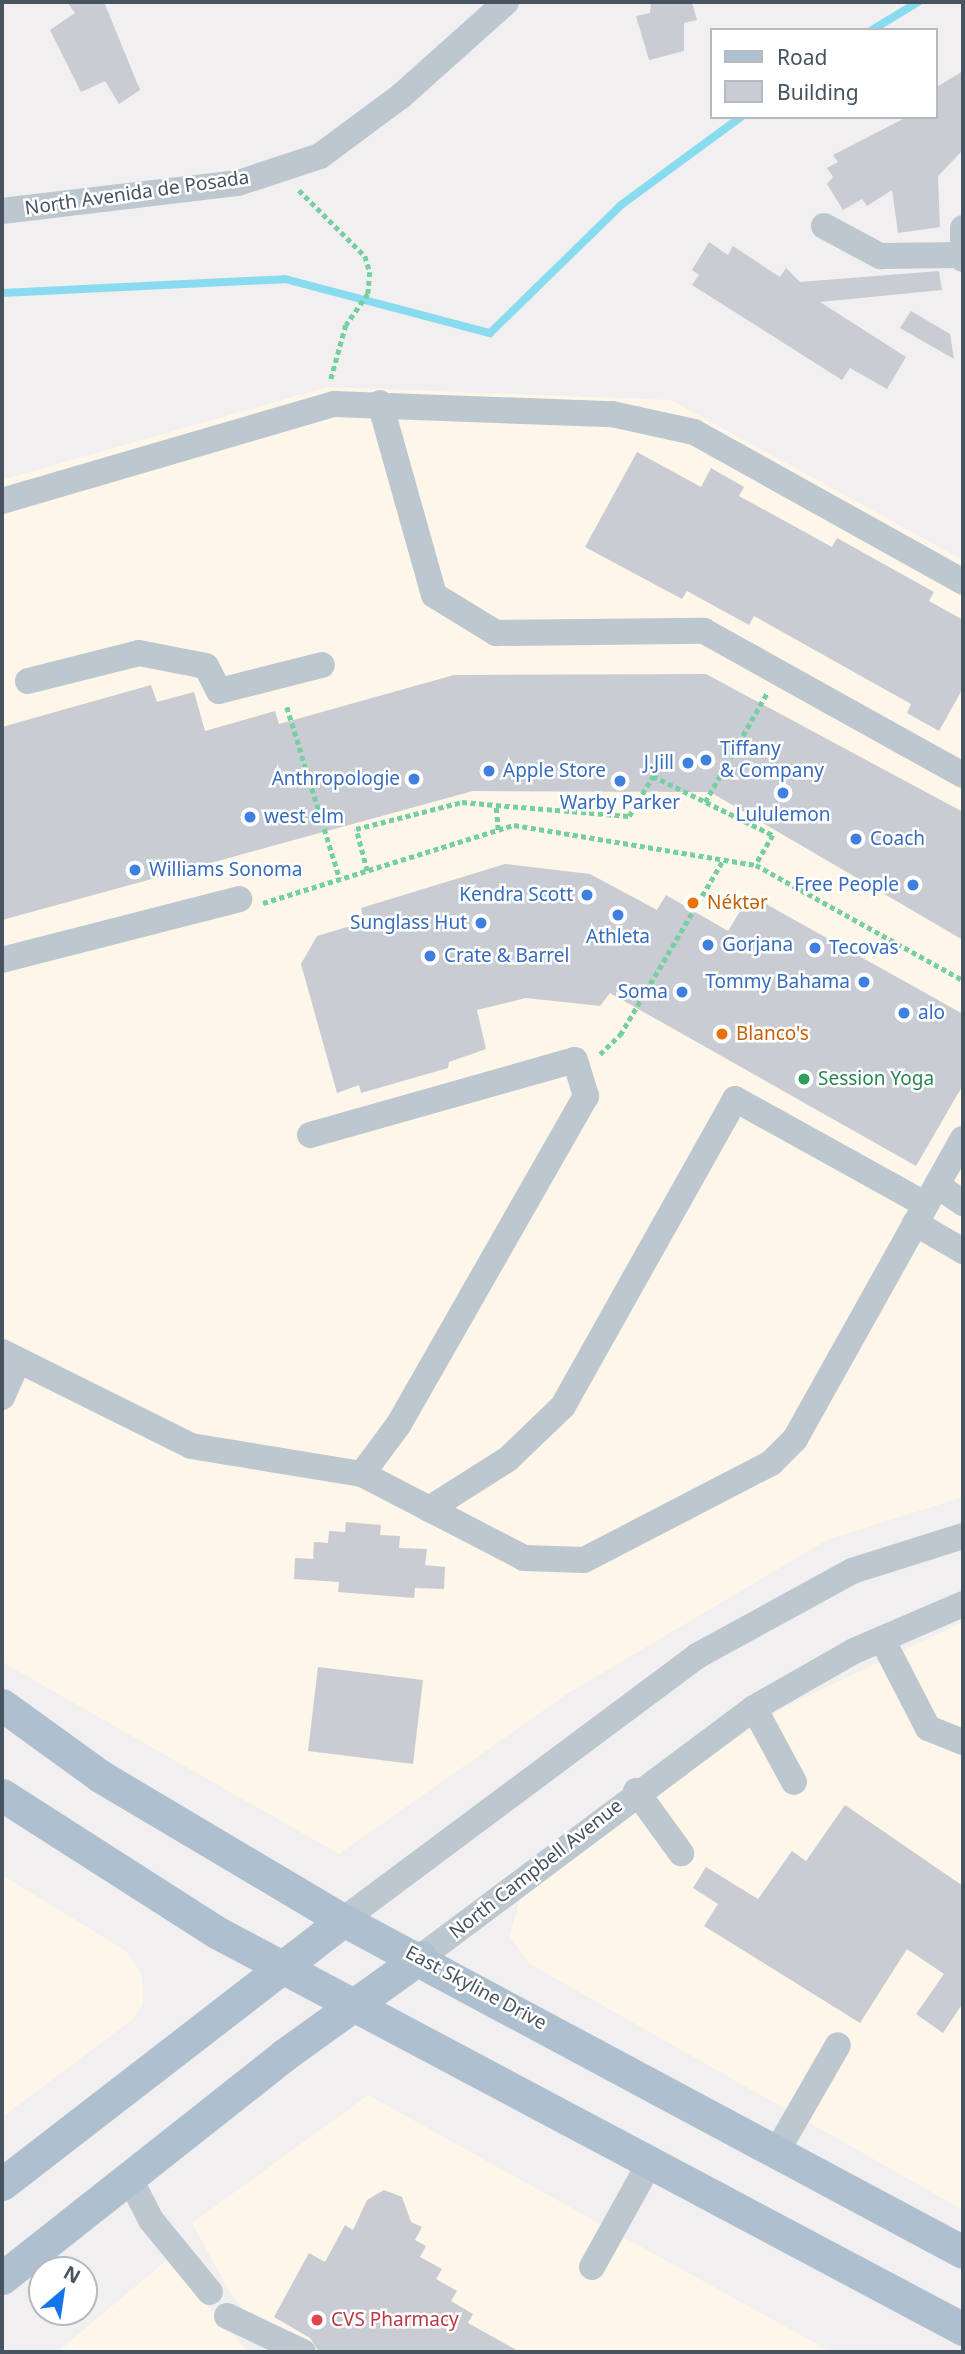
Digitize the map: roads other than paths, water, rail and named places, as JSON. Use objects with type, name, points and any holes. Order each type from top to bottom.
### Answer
[{"type":"main road","name":"East Skyline Drive","points":[[2,1705],[100,1776],[343,1920],[421,1957],[963,2252]]},
{"type":"main road","points":[[2,1795],[283,1968],[353,2007],[963,2329]]},
{"type":"main road","points":[[2,2184],[343,1920]]},
{"type":"main road","name":"North Campbell Avenue","points":[[2,2278],[421,1957]]},
{"type":"street","name":"North Avenida de Posada","points":[[2,211],[238,183],[331,148],[401,96],[506,2]]},
{"type":"street","points":[[824,226],[880,256],[962,257],[963,228]]},
{"type":"street","points":[[380,402],[434,595],[496,633],[704,631],[963,775]]},
{"type":"street","points":[[2,501],[334,404],[380,402],[638,416],[694,432],[963,582]]},
{"type":"street","points":[[28,681],[139,653],[206,666],[219,691],[322,666]]},
{"type":"street","points":[[2,960],[247,902]]},
{"type":"street","points":[[310,1135],[575,1060],[586,1096],[399,1424],[362,1474]]},
{"type":"street","points":[[429,1509],[508,1459],[563,1406],[735,1099],[926,1204],[963,1251]]},
{"type":"street","points":[[2,1397],[10,1357],[191,1446],[362,1474],[524,1558],[584,1560],[771,1463],[795,1439],[963,1139]]},
{"type":"street","points":[[926,1204],[963,1203]]},
{"type":"street","points":[[343,1920],[697,1656],[852,1572],[963,1535]]},
{"type":"street","name":"North Campbell Avenue","points":[[421,1957],[485,1914],[636,1791],[754,1707],[882,1639],[963,1604]]},
{"type":"street","points":[[882,1639],[928,1728],[963,1742]]},
{"type":"street","points":[[754,1707],[794,1782]]},
{"type":"street","points":[[636,1791],[681,1853]]},
{"type":"street","points":[[778,2151],[838,2045]]},
{"type":"street","points":[[592,2267],[649,2164]]},
{"type":"street","points":[[130,2179],[151,2220],[210,2292]]},
{"type":"street","points":[[227,2316],[303,2352]]},
{"type":"waterway","points":[[875,28],[918,2]]},
{"type":"waterway","points":[[2,293],[285,279],[490,333],[621,205],[738,119]]},
{"type":"place","name":"Tiffany & Company","points":[[706,760]]},
{"type":"place","name":"J.Jill","points":[[688,763]]},
{"type":"place","name":"Apple Store","points":[[489,771]]},
{"type":"place","name":"Anthropologie","points":[[414,779]]},
{"type":"place","name":"Warby Parker","points":[[620,781]]},
{"type":"place","name":"Lululemon","points":[[783,793]]},
{"type":"place","name":"west elm","points":[[250,817]]},
{"type":"place","name":"Coach","points":[[856,839]]},
{"type":"place","name":"Williams Sonoma","points":[[135,870]]},
{"type":"place","name":"Free People","points":[[913,885]]},
{"type":"place","name":"Kendra Scott","points":[[587,895]]},
{"type":"place","name":"Néktər","points":[[693,903]]},
{"type":"place","name":"Athleta","points":[[618,915]]},
{"type":"place","name":"Sunglass Hut","points":[[481,923]]},
{"type":"place","name":"Gorjana","points":[[708,945]]},
{"type":"place","name":"Tecovas","points":[[815,948]]},
{"type":"place","name":"Crate & Barrel","points":[[430,956]]},
{"type":"place","name":"Tommy Bahama","points":[[864,982]]},
{"type":"place","name":"Soma","points":[[682,992]]},
{"type":"place","name":"alo","points":[[904,1013]]},
{"type":"place","name":"Blanco's","points":[[722,1034]]},
{"type":"place","name":"Session Yoga","points":[[804,1079]]},
{"type":"place","name":"CVS Pharmacy","points":[[317,2320]]}]
